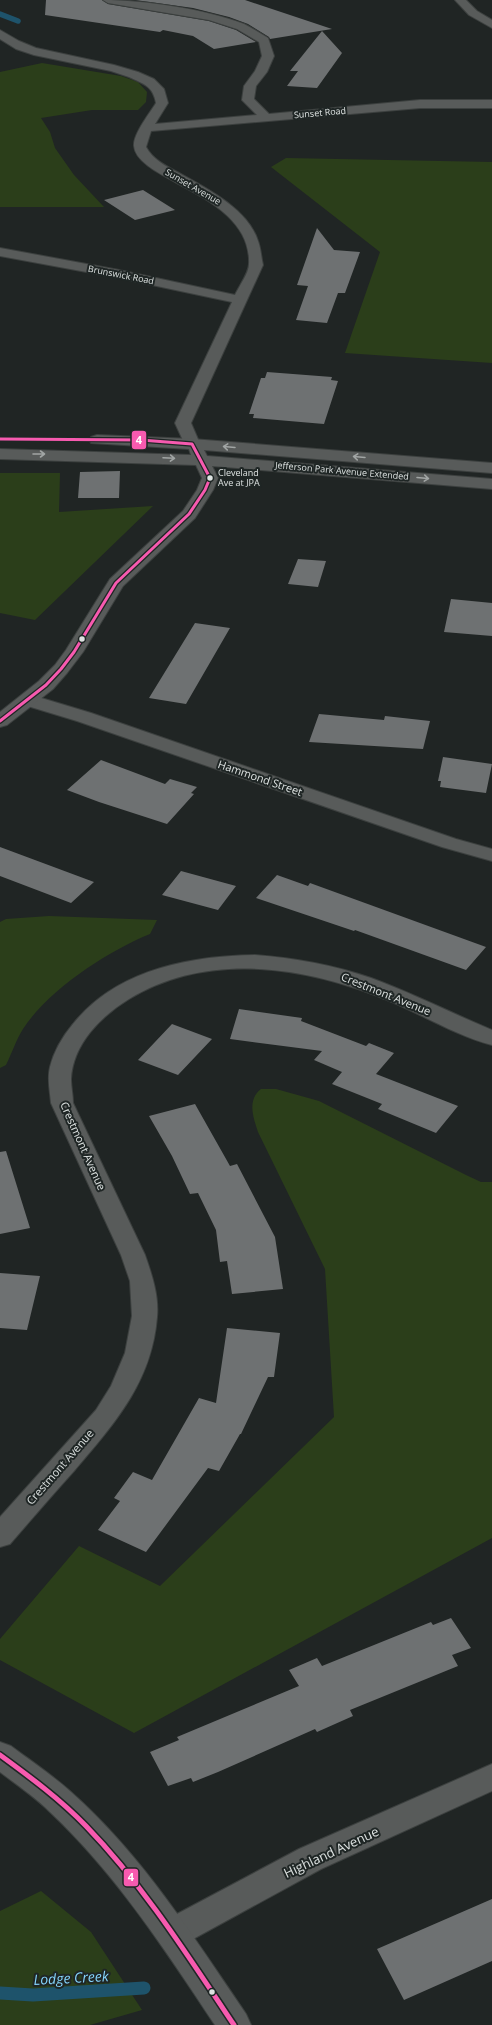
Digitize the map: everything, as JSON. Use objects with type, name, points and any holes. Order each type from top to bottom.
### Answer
[{"type":"street","points":[[108,0],[211,17],[241,27],[264,40],[268,56],[261,72],[250,86],[248,100],[267,118]]},
{"type":"street","points":[[460,0],[473,13],[492,25]]},
{"type":"street","name":"Sunset Avenue","points":[[0,33],[30,50],[136,75],[160,89],[163,98],[162,103],[148,128],[140,147],[143,155],[148,161],[210,195],[224,206],[238,219],[252,239],[256,252],[256,265],[183,423],[210,478],[205,490],[189,514],[116,583],[74,652],[46,685],[28,700]]},
{"type":"street","name":"Sunset Road","points":[[148,128],[420,104],[492,104]]},
{"type":"street","name":"Brunswick Road","points":[[0,252],[119,274],[241,300]]},
{"type":"street","name":"Jefferson Park Avenue Extended","points":[[0,439],[141,440],[492,468]]},
{"type":"street","name":"Jefferson Park Avenue Extended","points":[[0,454],[123,455],[202,460],[492,484]]},
{"type":"street","points":[[0,721],[28,700]]},
{"type":"street","name":"Hammond Street","points":[[28,700],[84,717],[450,843],[492,855]]},
{"type":"street","name":"Crestmont Avenue","points":[[0,1536],[105,1417],[123,1389],[138,1353],[144,1316],[142,1281],[133,1255],[62,1103],[60,1078],[67,1053],[80,1029],[100,1008],[125,991],[154,977],[180,968],[221,963],[263,963],[304,967],[366,984],[492,1038]]},
{"type":"street","points":[[0,1755],[65,1807],[116,1859],[173,1932],[234,2025]]},
{"type":"street","name":"Highland Avenue","points":[[173,1932],[310,1859],[492,1777]]},
{"type":"green space","points":[[42,63],[121,76],[138,82],[147,92],[146,102],[138,110],[92,110],[41,118],[50,132],[55,148],[74,175],[104,207],[0,207],[0,72]]},
{"type":"green space","points":[[286,158],[492,162],[492,363],[345,353],[380,252],[271,167]]},
{"type":"green space","points":[[0,473],[60,473],[59,512],[153,506],[35,620],[0,613]]},
{"type":"green space","points":[[49,916],[157,920],[150,934],[98,961],[63,986],[47,1000],[23,1029],[6,1065],[0,1068],[0,922],[6,919]]},
{"type":"green space","points":[[261,1089],[276,1089],[319,1101],[466,1175],[481,1182],[492,1182],[492,1538],[134,1733],[0,1660],[0,1639],[79,1546],[160,1586],[334,1417],[325,1269],[258,1132],[252,1109],[254,1098]]},
{"type":"green space","points":[[41,1891],[91,1932],[142,2010],[90,2025],[0,2025],[0,1911]]},
{"type":"building","points":[[46,0],[102,0],[108,4],[209,21],[236,30],[256,42],[214,49],[193,36],[163,30],[160,32],[45,15]]},
{"type":"building","points":[[135,0],[245,0],[332,29],[270,39],[248,24],[229,17],[193,8]]},
{"type":"building","points":[[322,31],[342,53],[317,88],[287,86],[298,71],[290,71]]},
{"type":"building","points":[[143,190],[175,210],[135,220],[104,200]]},
{"type":"building","points":[[317,228],[334,250],[360,252],[345,293],[338,293],[327,323],[296,320],[308,286],[297,285]]},
{"type":"building","points":[[267,372],[332,377],[331,380],[338,381],[324,424],[253,418],[254,414],[249,414],[261,378],[265,378]]},
{"type":"building","points":[[120,471],[119,498],[78,498],[80,472]]},
{"type":"building","points":[[298,559],[326,561],[318,587],[288,584]]},
{"type":"building","points":[[451,599],[492,603],[492,636],[444,632]]},
{"type":"building","points":[[195,623],[230,628],[186,704],[149,698]]},
{"type":"building","points":[[319,714],[384,720],[385,716],[430,721],[423,749],[309,742]]},
{"type":"building","points":[[443,757],[492,764],[486,793],[440,787],[441,781],[438,781]]},
{"type":"building","points":[[101,760],[165,784],[170,779],[197,787],[191,793],[194,794],[167,824],[67,790]]},
{"type":"building","points":[[0,847],[94,882],[71,903],[0,876]]},
{"type":"building","points":[[181,871],[236,886],[218,910],[162,895]]},
{"type":"building","points":[[277,875],[308,886],[310,883],[486,947],[466,970],[355,930],[354,931],[256,898]]},
{"type":"building","points":[[239,1009],[302,1018],[301,1021],[366,1046],[369,1043],[394,1053],[376,1074],[458,1106],[436,1133],[378,1109],[382,1104],[332,1084],[342,1072],[314,1060],[322,1051],[230,1039]]},
{"type":"building","points":[[172,1024],[212,1039],[178,1075],[138,1060]]},
{"type":"building","points":[[195,1104],[230,1166],[237,1164],[275,1237],[283,1289],[232,1294],[227,1261],[220,1262],[216,1230],[198,1193],[190,1194],[172,1156],[149,1116]]},
{"type":"building","points":[[6,1151],[30,1228],[0,1234],[0,1152]]},
{"type":"building","points":[[0,1273],[40,1276],[27,1330],[0,1328]]},
{"type":"building","points":[[227,1328],[280,1333],[274,1377],[268,1377],[241,1434],[219,1471],[208,1468],[146,1552],[98,1530],[120,1501],[114,1498],[133,1472],[152,1480],[199,1398],[216,1403]]},
{"type":"building","points":[[451,1618],[471,1648],[452,1655],[458,1666],[350,1710],[353,1716],[317,1732],[315,1729],[193,1782],[191,1778],[168,1786],[150,1752],[179,1740],[177,1737],[299,1686],[289,1670],[317,1658],[322,1666],[431,1622],[433,1625]]},
{"type":"building","points":[[492,1899],[492,1961],[404,2000],[377,1949]]},
{"type":"waterway","points":[[0,14],[18,21]]},
{"type":"waterway","name":"Lodge Creek","points":[[0,1993],[33,1995],[144,1988]]},
{"type":"transit line","name":"4","points":[[0,439],[141,440],[192,444],[210,478],[205,490],[189,514],[116,583],[74,652],[61,669],[46,685],[0,721]]},
{"type":"transit line","name":"4","points":[[0,1755],[60,1801],[110,1852],[133,1879],[175,1936],[234,2025]]},
{"type":"place","name":"Cleveland Ave at JPA","points":[[210,478]]}]
